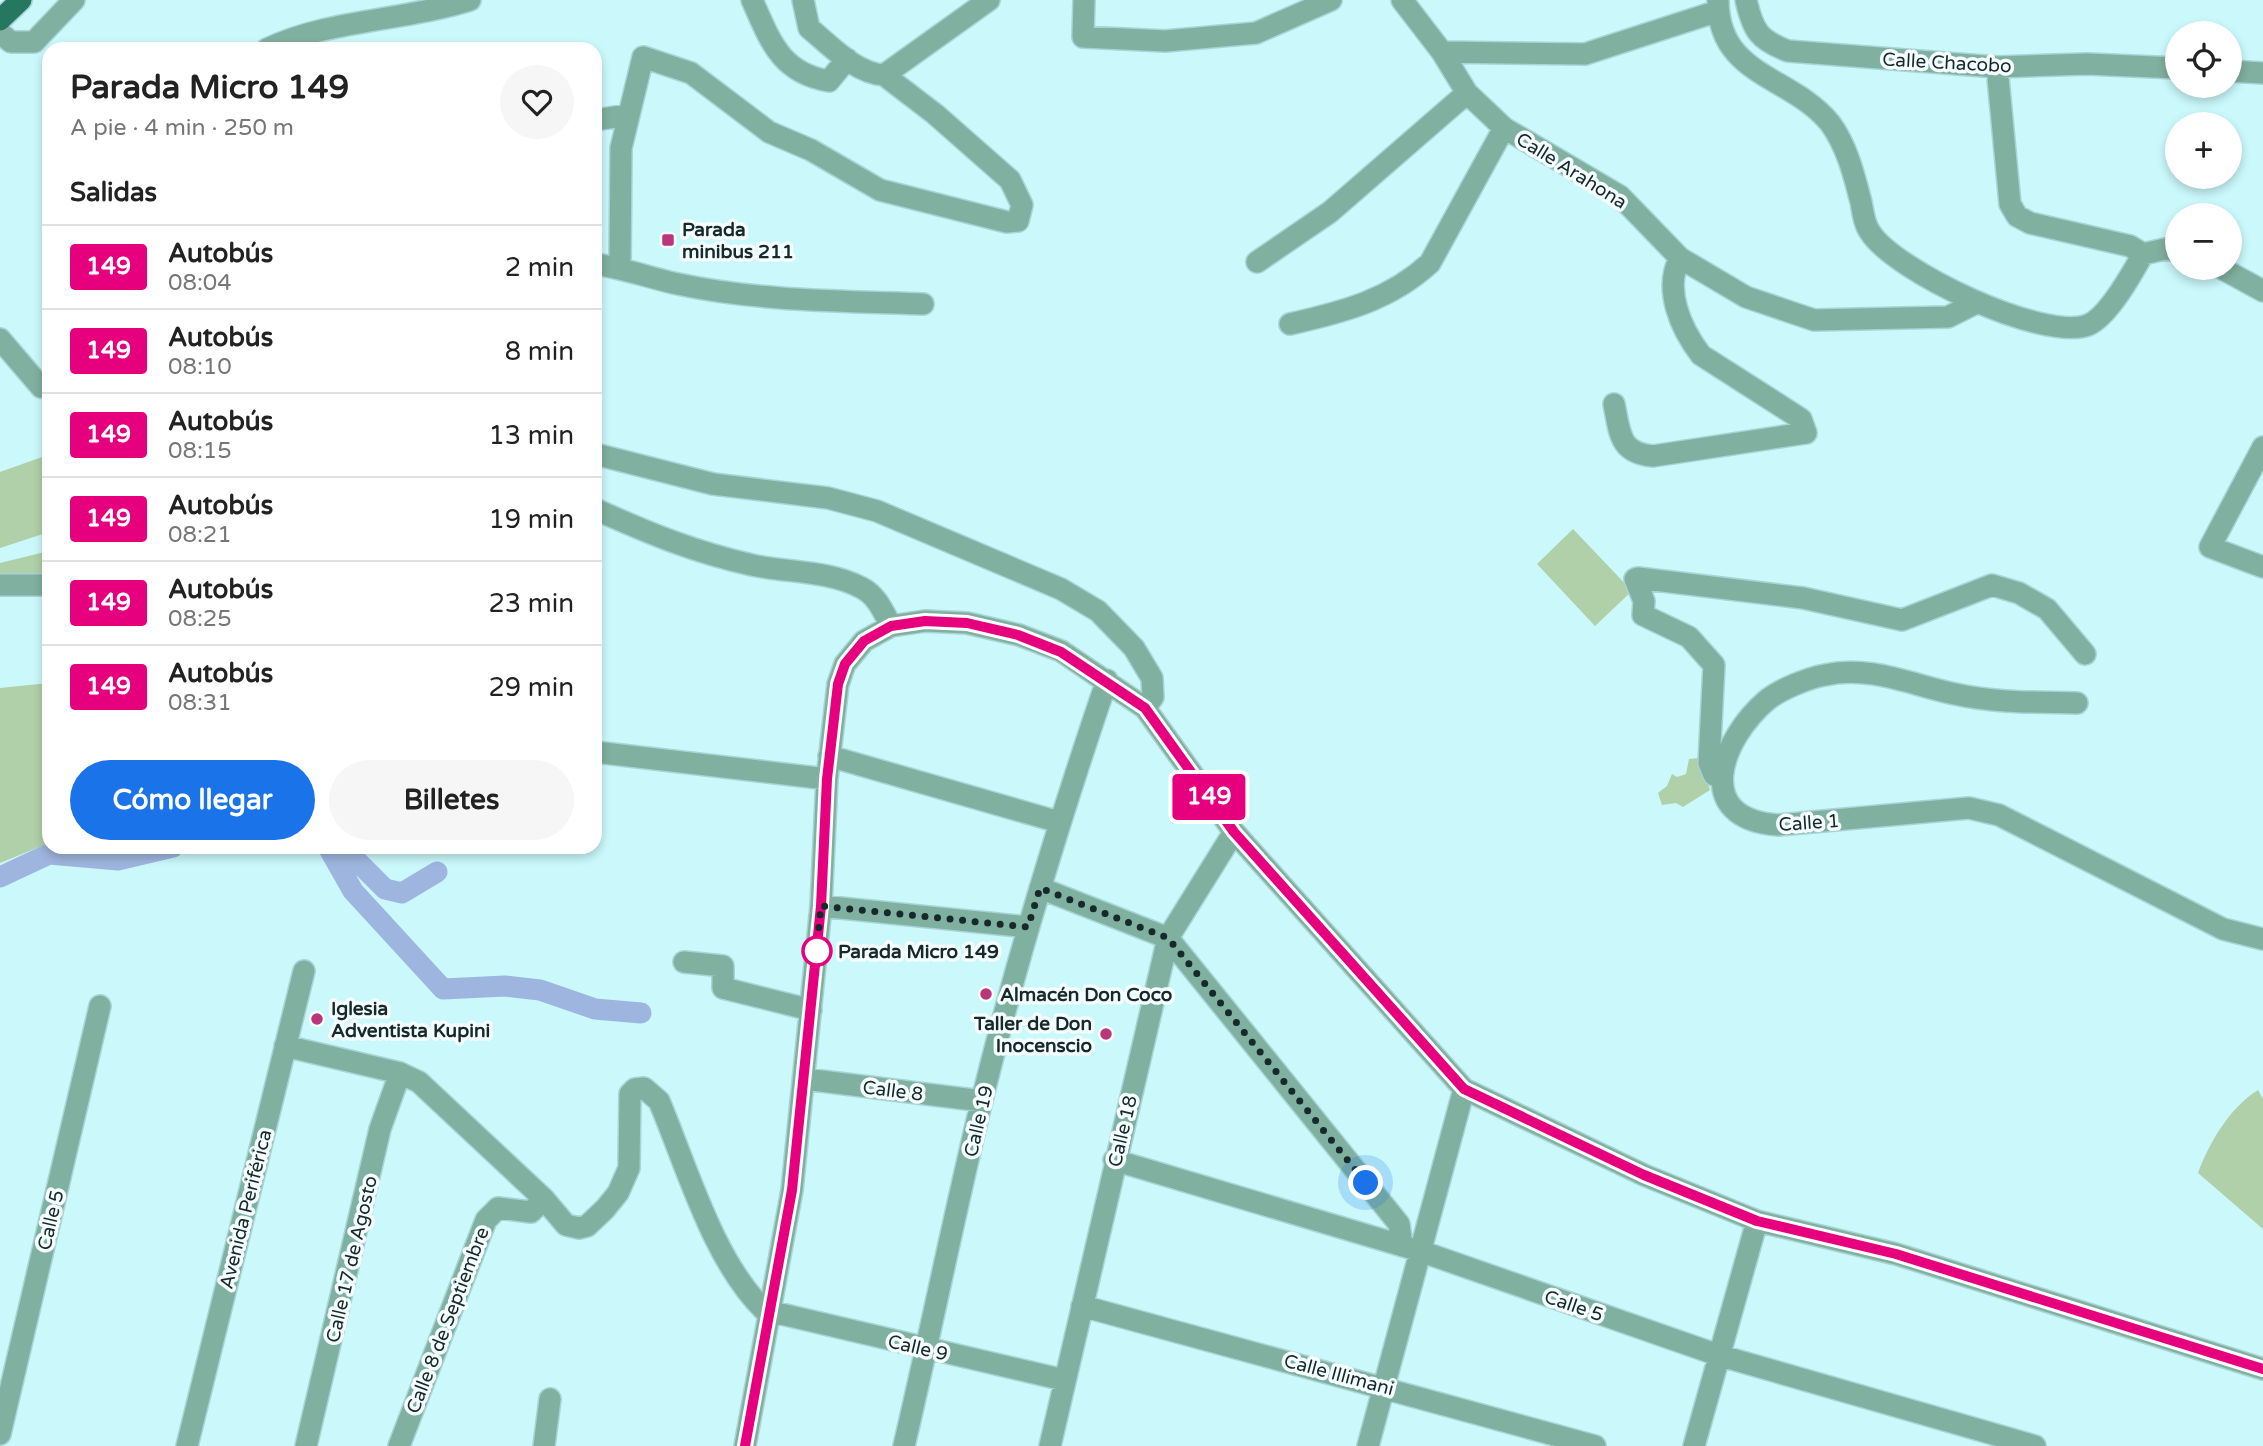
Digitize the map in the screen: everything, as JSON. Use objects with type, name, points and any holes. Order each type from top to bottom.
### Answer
[{"type":"main road","points":[[0,20],[21,0]]},
{"type":"street","points":[[0,33],[11,42],[34,42],[74,0]]},
{"type":"street","points":[[286,42],[302,36],[440,9],[470,0]]},
{"type":"street","points":[[752,0],[779,56],[791,65],[829,81],[847,59]]},
{"type":"street","points":[[620,267],[621,148],[643,57],[691,73],[769,132],[811,150],[880,190],[1007,222],[1018,221],[1022,205],[1010,180],[935,114],[884,75],[870,74],[809,28],[803,0]]},
{"type":"street","points":[[884,75],[989,0]]},
{"type":"street","points":[[1084,0],[1083,37],[1166,41],[1256,33],[1331,0]]},
{"type":"street","name":"Calle Arahona","points":[[1402,0],[1442,52],[1466,93],[1504,128],[1620,196],[1680,258],[1746,297],[1814,320],[1948,317],[1976,303]]},
{"type":"street","name":"Calle Chacobo","points":[[1746,0],[1756,30],[1767,43],[1788,51],[1997,67],[2087,64],[2165,67]]},
{"type":"street","points":[[1442,52],[1585,54],[1718,6],[1727,42],[1741,62],[1800,98],[1829,122],[1845,150],[1868,230],[1880,246],[1976,303],[2024,319],[2060,325],[2090,324],[2127,282],[2143,254]]},
{"type":"street","points":[[1997,67],[2010,204],[2017,216],[2030,223],[2130,246],[2143,254],[2165,249]]},
{"type":"street","points":[[2242,72],[2263,73]]},
{"type":"street","points":[[1257,262],[1330,212],[1466,93]]},
{"type":"street","points":[[602,119],[628,116]]},
{"type":"street","points":[[1290,324],[1353,310],[1391,293],[1415,276],[1430,262],[1504,128]]},
{"type":"street","points":[[1614,404],[1622,440],[1637,454],[1676,453],[1806,433],[1801,419],[1701,355],[1691,342],[1682,325],[1675,298],[1675,268],[1680,258]]},
{"type":"street","points":[[602,265],[620,267],[678,284],[739,293],[923,304]]},
{"type":"street","points":[[2242,280],[2263,291]]},
{"type":"street","points":[[0,340],[42,386]]},
{"type":"street","points":[[2263,447],[2210,547],[2263,567]]},
{"type":"street","points":[[602,456],[713,484],[828,498],[877,511],[1061,589],[1098,611],[1133,648],[1152,678],[1153,697],[1145,708]]},
{"type":"street","points":[[602,512],[660,540],[753,565],[825,575],[852,584],[876,598],[891,626]]},
{"type":"street","name":"Calle 1","points":[[2085,654],[2047,609],[2019,593],[1992,585],[1902,620],[1803,598],[1635,579],[1644,601],[1643,615],[1689,637],[1714,665],[1709,763],[1714,775],[1721,777],[1722,792],[1728,806],[1760,824],[1778,825],[1969,808],[1999,815],[2223,929],[2263,939]]},
{"type":"street","points":[[0,585],[42,585]]},
{"type":"street","points":[[745,1446],[772,1313],[792,1190],[821,906],[827,779],[838,684],[845,664],[864,641],[891,626],[925,621],[967,623],[1018,635],[1061,652],[1107,680],[1145,708],[1234,832],[1464,1089],[1644,1175],[1757,1221],[1896,1254],[2263,1369]]},
{"type":"street","points":[[1721,777],[1735,741],[1768,699],[1822,675],[1853,670],[1956,695],[2013,701],[2077,703]]},
{"type":"street","name":"Calle 19","points":[[904,1446],[982,1101],[1028,927],[1059,822],[1107,680]]},
{"type":"street","points":[[602,750],[827,779]]},
{"type":"street","points":[[829,756],[1059,822]]},
{"type":"street","name":"Calle 18","points":[[1050,1446],[1114,1160],[1168,938],[1234,832]]},
{"type":"street","points":[[1040,888],[1168,938],[1399,1224],[1411,1248]]},
{"type":"street","points":[[821,906],[1028,927]]},
{"type":"street","points":[[684,962],[723,965],[723,988],[811,1010]]},
{"type":"street","name":"Avenida Periférica","points":[[187,1446],[304,971]]},
{"type":"street","name":"Calle 5","points":[[0,1434],[100,1006]]},
{"type":"street","points":[[285,1046],[400,1073],[429,1089],[544,1199],[566,1225],[579,1228],[587,1226],[605,1209],[618,1193],[628,1168],[630,1094],[635,1089],[652,1091],[659,1101],[726,1262],[755,1302],[772,1313]]},
{"type":"street","name":"Calle 17 de Agosto","points":[[306,1446],[380,1129],[400,1073]]},
{"type":"street","name":"Calle 8","points":[[805,1079],[982,1101]]},
{"type":"street","points":[[1368,1446],[1384,1386],[1411,1248],[1464,1089]]},
{"type":"street","name":"Calle 5","points":[[1114,1160],[1411,1248],[1718,1355],[2035,1446]]},
{"type":"street","name":"Calle 8 de Septiembre","points":[[399,1446],[486,1220],[498,1208],[531,1212],[544,1199]]},
{"type":"street","points":[[1694,1446],[1757,1221]]},
{"type":"street","name":"Calle Illimani","points":[[1082,1306],[1384,1386],[1595,1446]]},
{"type":"street","name":"Calle 9","points":[[772,1313],[1064,1380]]},
{"type":"street","points":[[544,1446],[550,1399]]},
{"type":"street","points":[[0,1441],[16,1446]]},
{"type":"green space","points":[[42,457],[42,534],[0,548],[0,472]]},
{"type":"green space","points":[[1573,529],[1632,591],[1595,626],[1537,564]]},
{"type":"green space","points":[[42,553],[42,594],[0,593],[0,563]]},
{"type":"green space","points":[[42,684],[42,846],[0,863],[0,688]]},
{"type":"green space","points":[[1699,758],[1710,790],[1683,807],[1676,803],[1662,805],[1658,793],[1667,786],[1672,774],[1677,777],[1686,774],[1689,759]]},
{"type":"green space","points":[[2258,1090],[2263,1099],[2263,1229],[2198,1173],[2222,1127],[2238,1106]]},
{"type":"waterway","points":[[0,877],[49,854]]},
{"type":"waterway","points":[[49,854],[118,860],[143,854]]},
{"type":"waterway","points":[[332,854],[353,891],[443,989],[505,986],[540,990],[595,1009],[641,1013]]},
{"type":"waterway","points":[[345,854],[354,858],[385,889],[402,893],[437,872]]},
{"type":"bus line","name":"149","points":[[745,1446],[772,1313],[792,1190],[821,906],[827,779],[838,684],[845,664],[864,641],[891,626],[925,621],[967,623],[1018,635],[1061,652],[1107,680],[1145,708],[1234,832],[1464,1089],[1644,1175],[1757,1221],[1896,1254],[2263,1369]]},
{"type":"place","name":"Parada minibus 211","points":[[668,240]]},
{"type":"place","name":"Parada Micro 149","points":[[817,951]]},
{"type":"place","name":"Almacén Don Coco","points":[[986,994]]},
{"type":"place","name":"Iglesia Adventista Kupini","points":[[317,1019]]},
{"type":"place","name":"Taller de Don Inocenscio","points":[[1106,1034]]},
{"type":"route","points":[[817,951],[816,958],[821,906],[1028,927],[1040,888],[1168,938],[1366,1183]]}]
